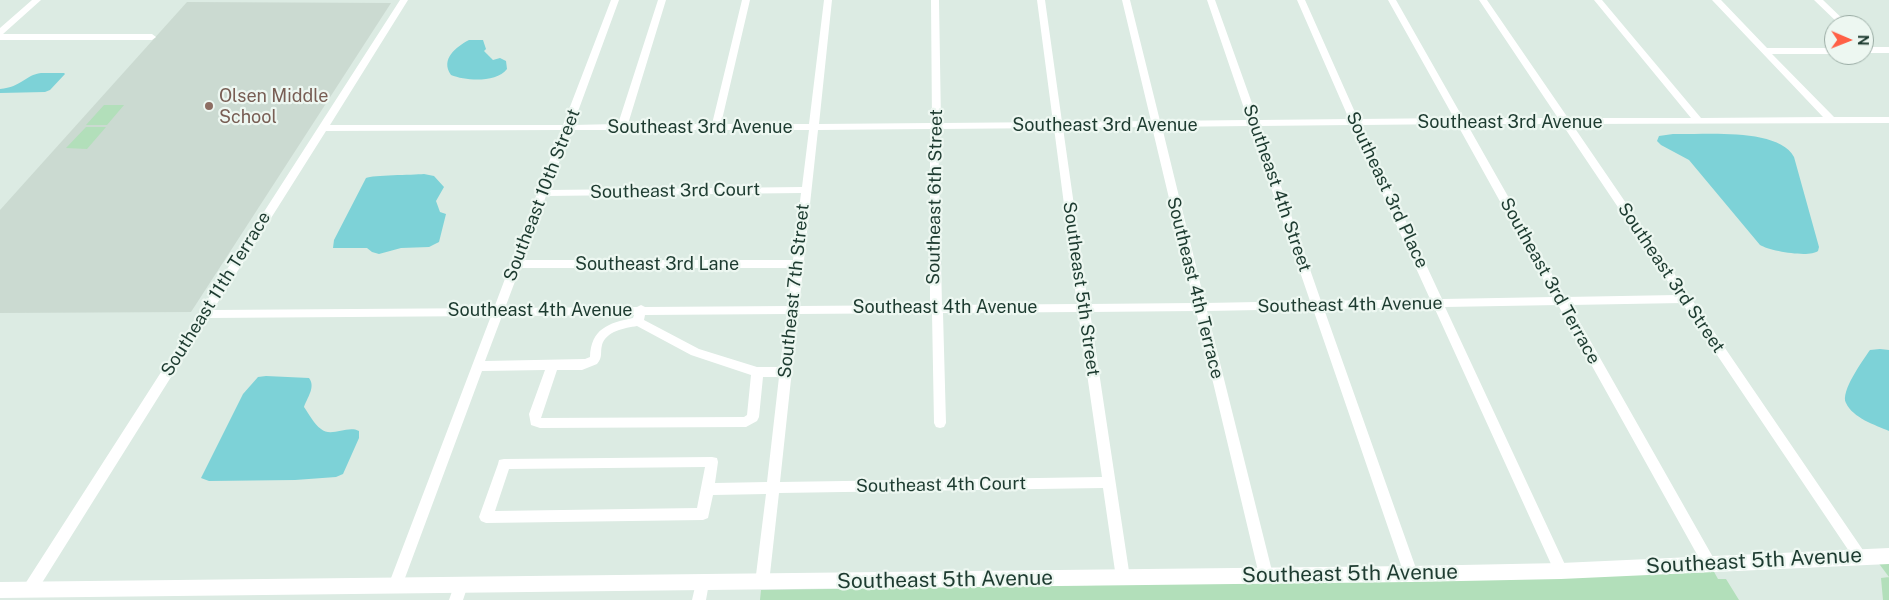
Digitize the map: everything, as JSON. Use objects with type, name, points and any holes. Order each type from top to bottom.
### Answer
[{"type":"street","points":[[0,35],[37,0]]},
{"type":"street","name":"Southeast 11th Terrace","points":[[30,589],[404,0]]},
{"type":"street","name":"Southeast 10th Street","points":[[395,586],[615,0]]},
{"type":"street","points":[[622,127],[662,0]]},
{"type":"street","points":[[716,127],[746,0]]},
{"type":"street","name":"Southeast 7th Street","points":[[762,583],[828,0]]},
{"type":"street","name":"Southeast 6th Street","points":[[935,0],[935,299],[939,320],[940,423]]},
{"type":"street","name":"Southeast 5th Street","points":[[1041,0],[1123,578]]},
{"type":"street","name":"Southeast 4th Terrace","points":[[1126,0],[1199,307],[1266,576]]},
{"type":"street","name":"Southeast 4th Street","points":[[1211,0],[1411,574]]},
{"type":"street","name":"Southeast 3rd Place","points":[[1301,0],[1355,123],[1440,304],[1561,571]]},
{"type":"street","name":"Southeast 3rd Terrace","points":[[1392,0],[1709,563]]},
{"type":"street","name":"Southeast 3rd Street","points":[[1483,0],[1860,556]]},
{"type":"street","points":[[1598,0],[1698,120]]},
{"type":"street","points":[[1716,0],[1831,120]]},
{"type":"street","points":[[1818,0],[1834,15]]},
{"type":"street","points":[[0,35],[152,36]]},
{"type":"street","points":[[1874,50],[1889,50]]},
{"type":"street","points":[[1765,51],[1824,51]]},
{"type":"street","name":"Southeast 3rd Avenue","points":[[321,128],[813,127],[1889,120]]},
{"type":"street","name":"Southeast 3rd Court","points":[[544,193],[805,190]]},
{"type":"street","name":"Southeast 3rd Lane","points":[[517,264],[797,264]]},
{"type":"street","name":"Southeast 4th Avenue","points":[[204,314],[498,310],[1199,307],[1685,299]]},
{"type":"street","points":[[638,322],[641,310]]},
{"type":"street","points":[[477,366],[590,363],[596,359],[598,352],[596,344],[616,325],[638,322],[695,352],[757,372],[785,372]]},
{"type":"street","points":[[553,365],[535,414],[535,421],[746,422],[753,417],[757,372]]},
{"type":"street","points":[[712,462],[707,489],[703,514],[486,517],[504,464],[712,462]]},
{"type":"street","name":"Southeast 4th Court","points":[[707,489],[1109,482]]},
{"type":"street","name":"Southeast 5th Avenue","points":[[0,590],[395,586],[459,593],[701,592],[762,583],[1561,571],[1889,556]]},
{"type":"shaded area","name":"Olsen Middle School","points":[[187,2],[391,3],[191,312],[0,313],[0,210]]},
{"type":"green space","points":[[104,105],[124,105],[107,125],[86,125]]},
{"type":"green space","points":[[86,127],[106,127],[87,149],[66,148]]},
{"type":"green space","points":[[1877,561],[1889,561],[1889,577]]},
{"type":"green space","points":[[1713,570],[1718,579],[1726,579],[1739,600],[760,600],[761,590],[1564,578]]},
{"type":"green space","points":[[1889,577],[1889,600],[1883,600],[1881,578]]},
{"type":"water","points":[[469,40],[483,40],[486,49],[484,51],[493,60],[500,58],[506,61],[507,69],[496,77],[481,80],[465,79],[451,75],[447,64],[448,59],[459,46]]},
{"type":"water","points":[[41,73],[65,74],[50,90],[45,92],[0,93],[0,89],[13,86]]},
{"type":"water","points":[[1673,134],[1720,134],[1757,137],[1773,141],[1785,147],[1794,157],[1819,247],[1818,251],[1807,254],[1789,253],[1760,245],[1689,160],[1657,141],[1659,136]]},
{"type":"water","points":[[424,174],[434,176],[444,187],[436,201],[440,212],[446,214],[439,242],[429,247],[401,248],[379,254],[367,248],[333,248],[334,240],[366,178]]},
{"type":"water","points":[[1870,350],[1889,350],[1889,431],[1859,417],[1849,408],[1845,398],[1849,384],[1862,361]]},
{"type":"water","points":[[258,377],[309,378],[312,385],[304,407],[316,424],[321,429],[329,432],[349,429],[359,431],[359,438],[343,474],[336,477],[295,480],[209,481],[201,478],[243,394]]},
{"type":"place","name":"Olsen Middle School","points":[[209,106]]}]
